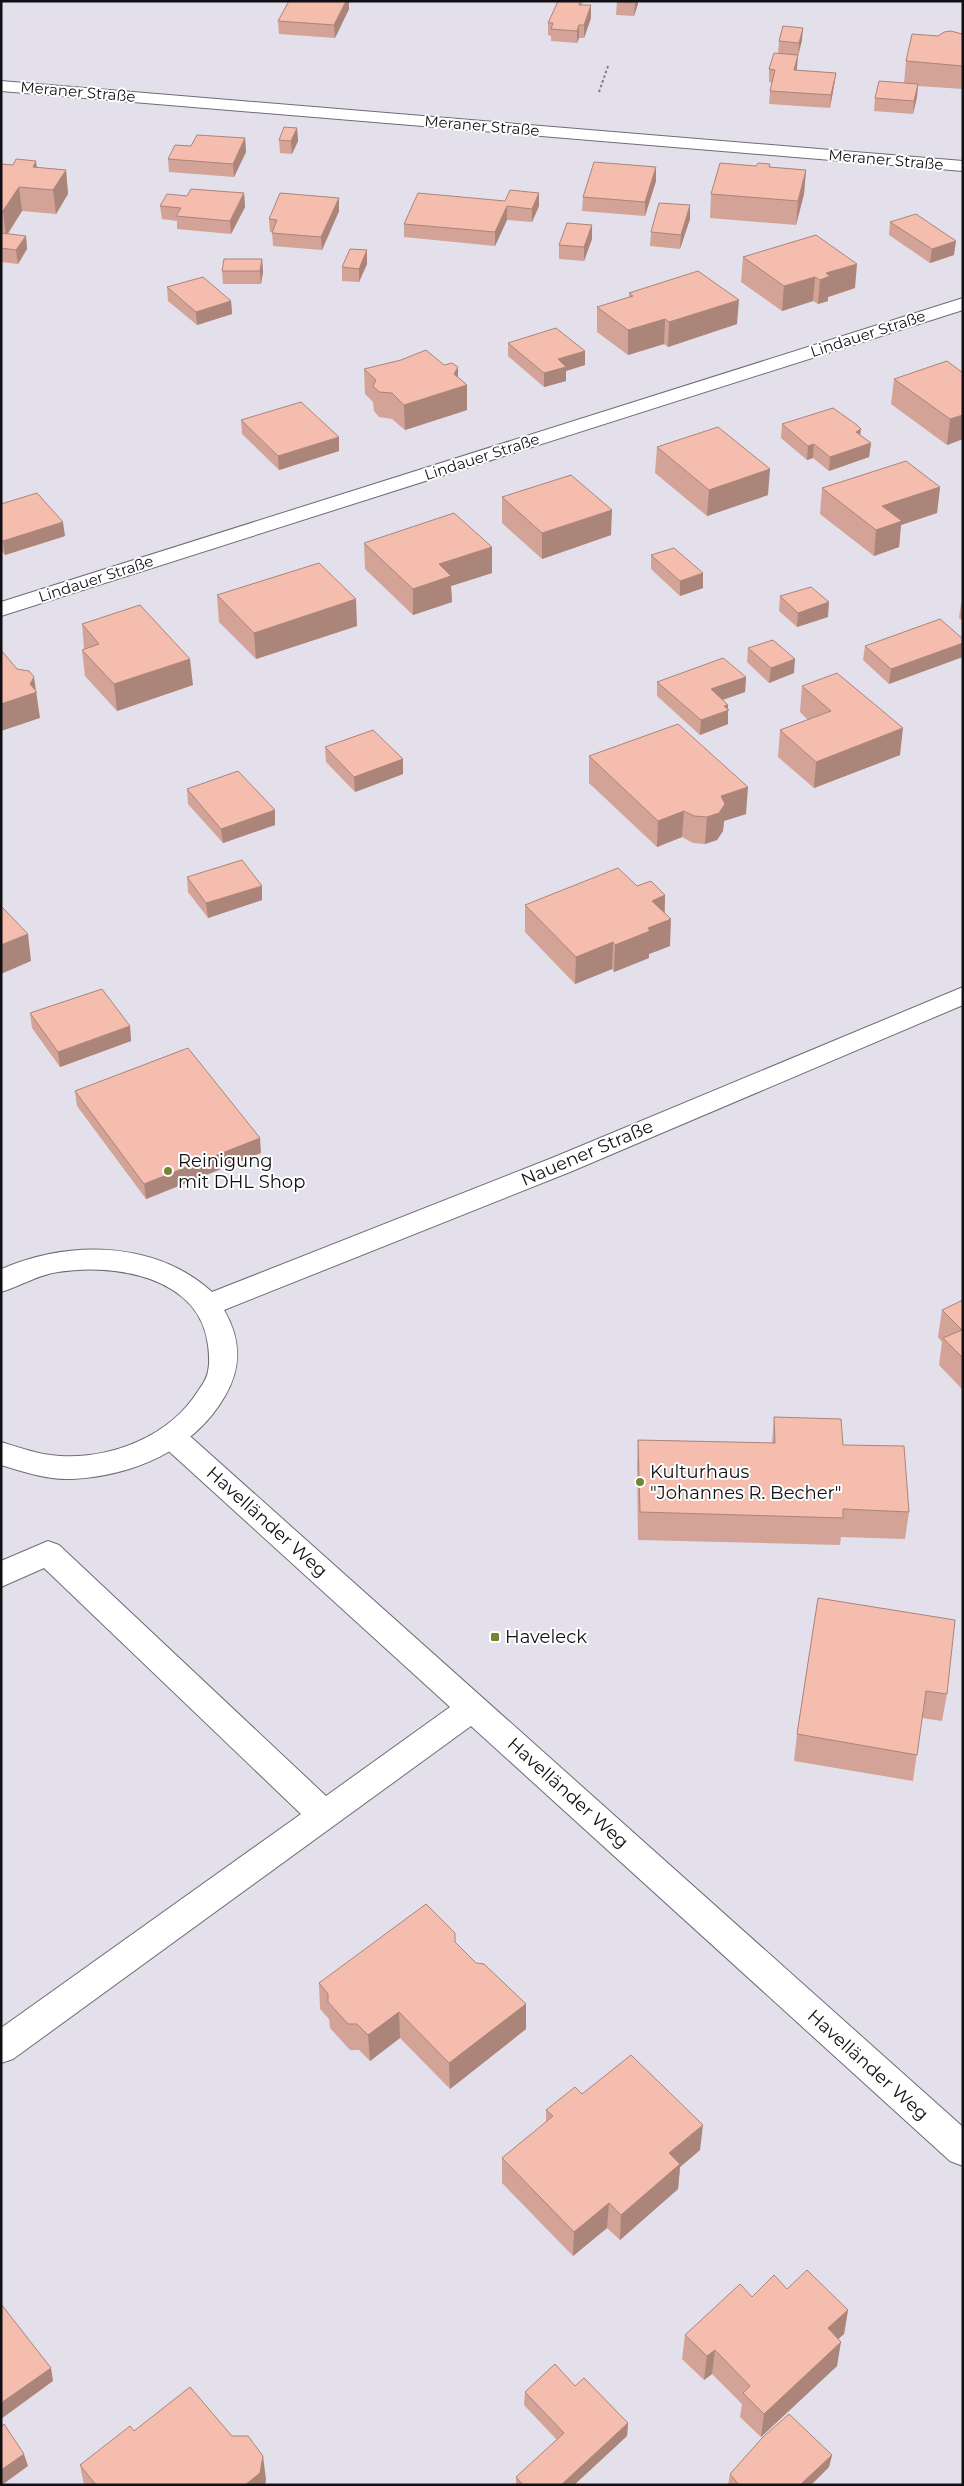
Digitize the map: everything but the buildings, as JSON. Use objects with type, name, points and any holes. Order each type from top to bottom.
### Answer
[{"type":"street","name":"Meraner Straße","points":[[1,86],[963,166]]},
{"type":"street","name":"Lindauer Straße","points":[[1,609],[963,304]]},
{"type":"street","name":"Nauener Straße","points":[[208,1305],[561,1165],[963,995]]},
{"type":"street","points":[[1,1453],[28,1463],[77,1468],[128,1459],[172,1437],[205,1408],[222,1373],[223,1337],[208,1305],[180,1280],[142,1264],[98,1258],[53,1263],[4,1275]]},
{"type":"street","name":"Havelländer Weg","points":[[172,1437],[474,1707],[963,2150]]},
{"type":"street","points":[[1,1575],[48,1553],[324,1815]]},
{"type":"street","points":[[1,2048],[474,1707]]},
{"type":"place","name":"Reinigung mit DHL Shop","points":[[168,1171]]},
{"type":"place","name":"Kulturhaus \"Johannes R. Becher\"","points":[[640,1482]]},
{"type":"place","name":"Haveleck","points":[[495,1637]]}]
